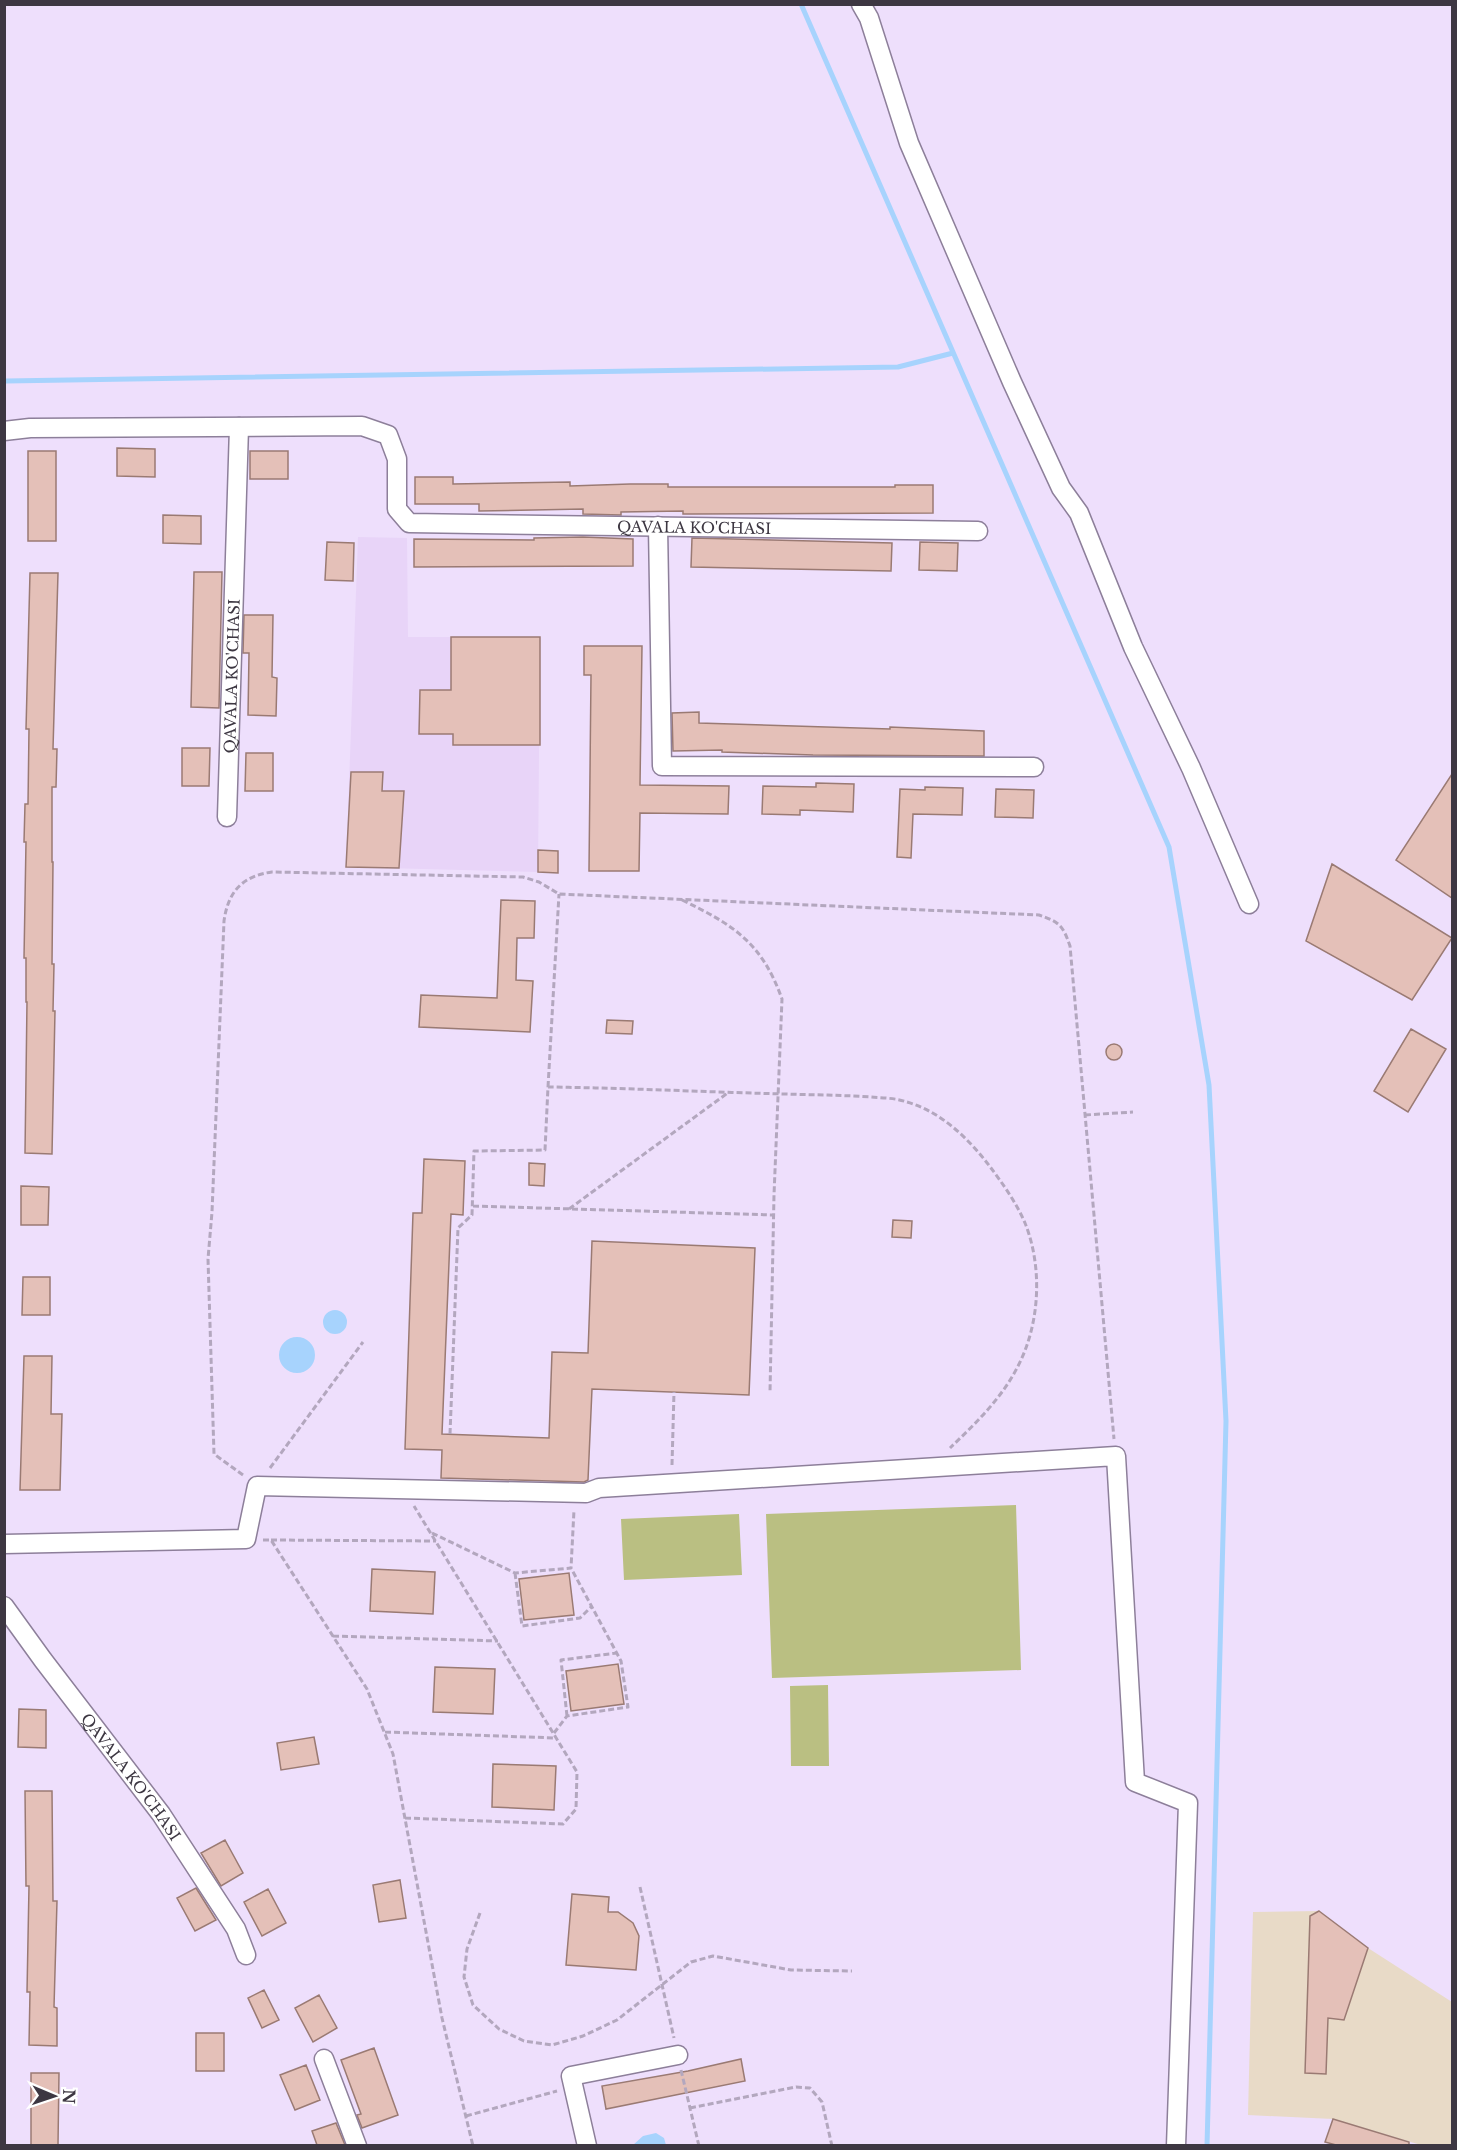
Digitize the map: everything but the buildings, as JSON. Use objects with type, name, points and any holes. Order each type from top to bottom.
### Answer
[{"type":"street","points":[[861,4],[869,18],[909,143],[1011,382],[1060,488],[1079,513],[1133,647],[1191,768],[1249,904]]},
{"type":"street","name":"QAVALA KO'CHASI","points":[[227,817],[239,427],[363,426],[388,435],[397,459],[397,509],[409,523],[978,531]]},
{"type":"street","points":[[4,431],[30,428],[239,427]]},
{"type":"street","points":[[658,526],[662,766],[1034,767]]},
{"type":"street","points":[[4,1544],[246,1539],[257,1486],[586,1493],[599,1488],[1116,1456],[1135,1782],[1188,1803],[1176,2145]]},
{"type":"street","name":"QAVALA KO'CHASI","points":[[4,1606],[50,1670],[161,1814],[236,1929],[246,1955]]},
{"type":"street","points":[[587,2145],[571,2076],[678,2055]]},
{"type":"street","points":[[324,2059],[357,2145]]},
{"type":"path","points":[[363,1342],[257,1486],[214,1454],[208,1259],[224,921],[226,906],[235,891],[247,880],[257,874],[272,872],[523,877],[538,882],[559,894],[1039,915],[1053,919],[1065,930],[1070,946],[1116,1456]]},
{"type":"path","points":[[450,1434],[458,1228],[472,1215],[474,1151],[545,1150],[559,894]]},
{"type":"path","points":[[680,899],[715,916],[740,933],[759,954],[774,978],[782,999],[770,1392]]},
{"type":"path","points":[[549,1086],[730,1091],[888,1099],[907,1102],[935,1114],[958,1131],[998,1177],[1024,1223],[1033,1256],[1037,1296],[1030,1337],[1017,1368],[999,1396],[977,1422],[929,1468]]},
{"type":"path","points":[[569,1209],[730,1091]]},
{"type":"path","points":[[1085,1115],[1133,1112]]},
{"type":"path","points":[[472,1206],[774,1215]]},
{"type":"path","points":[[672,1483],[674,1392]]},
{"type":"path","points":[[404,1490],[577,1772],[576,1809],[563,1824],[405,1818]]},
{"type":"path","points":[[567,1716],[628,1707],[621,1661],[571,1568],[575,1493]]},
{"type":"path","points":[[430,1532],[515,1573],[571,1568]]},
{"type":"path","points":[[246,1539],[436,1541]]},
{"type":"path","points":[[272,1540],[367,1689],[393,1754],[442,2018],[473,2145]]},
{"type":"path","points":[[515,1573],[522,1626],[580,1618],[592,1607]]},
{"type":"path","points":[[333,1636],[498,1641]]},
{"type":"path","points":[[555,1736],[567,1716],[561,1660],[617,1653]]},
{"type":"path","points":[[385,1732],[555,1736]]},
{"type":"path","points":[[640,1887],[699,2145]]},
{"type":"path","points":[[480,1913],[466,1949],[464,1977],[473,2005],[499,2029],[524,2041],[552,2045],[583,2036],[617,2020],[691,1962],[713,1956],[791,1970],[852,1971]]},
{"type":"path","points":[[466,2116],[573,2087]]},
{"type":"path","points":[[690,2108],[796,2087],[810,2088],[822,2102],[832,2145]]},
{"type":"shaded area","points":[[358,537],[407,538],[408,637],[540,637],[538,872],[346,867]]},
{"type":"shaded area","points":[[1319,1911],[1368,1948],[1452,2002],[1452,2145],[1421,2145],[1333,2119],[1248,2115],[1253,1912]]},
{"type":"green space","points":[[1016,1505],[1021,1670],[772,1678],[766,1514]]},
{"type":"green space","points":[[739,1514],[742,1575],[624,1580],[621,1519]]},
{"type":"green space","points":[[828,1685],[829,1766],[791,1766],[790,1686]]},
{"type":"water","points":[[335,1310],[343,1314],[347,1322],[343,1330],[335,1334],[327,1330],[323,1322],[327,1314]]},
{"type":"water","points":[[297,1337],[310,1342],[315,1355],[310,1368],[297,1373],[284,1368],[279,1355],[284,1342]]},
{"type":"water","points":[[656,2133],[664,2138],[666,2145],[633,2145],[643,2136]]},
{"type":"waterway","points":[[801,4],[1169,847],[1209,1085],[1226,1421],[1207,2146]]},
{"type":"waterway","points":[[6,381],[898,367],[953,353]]}]
